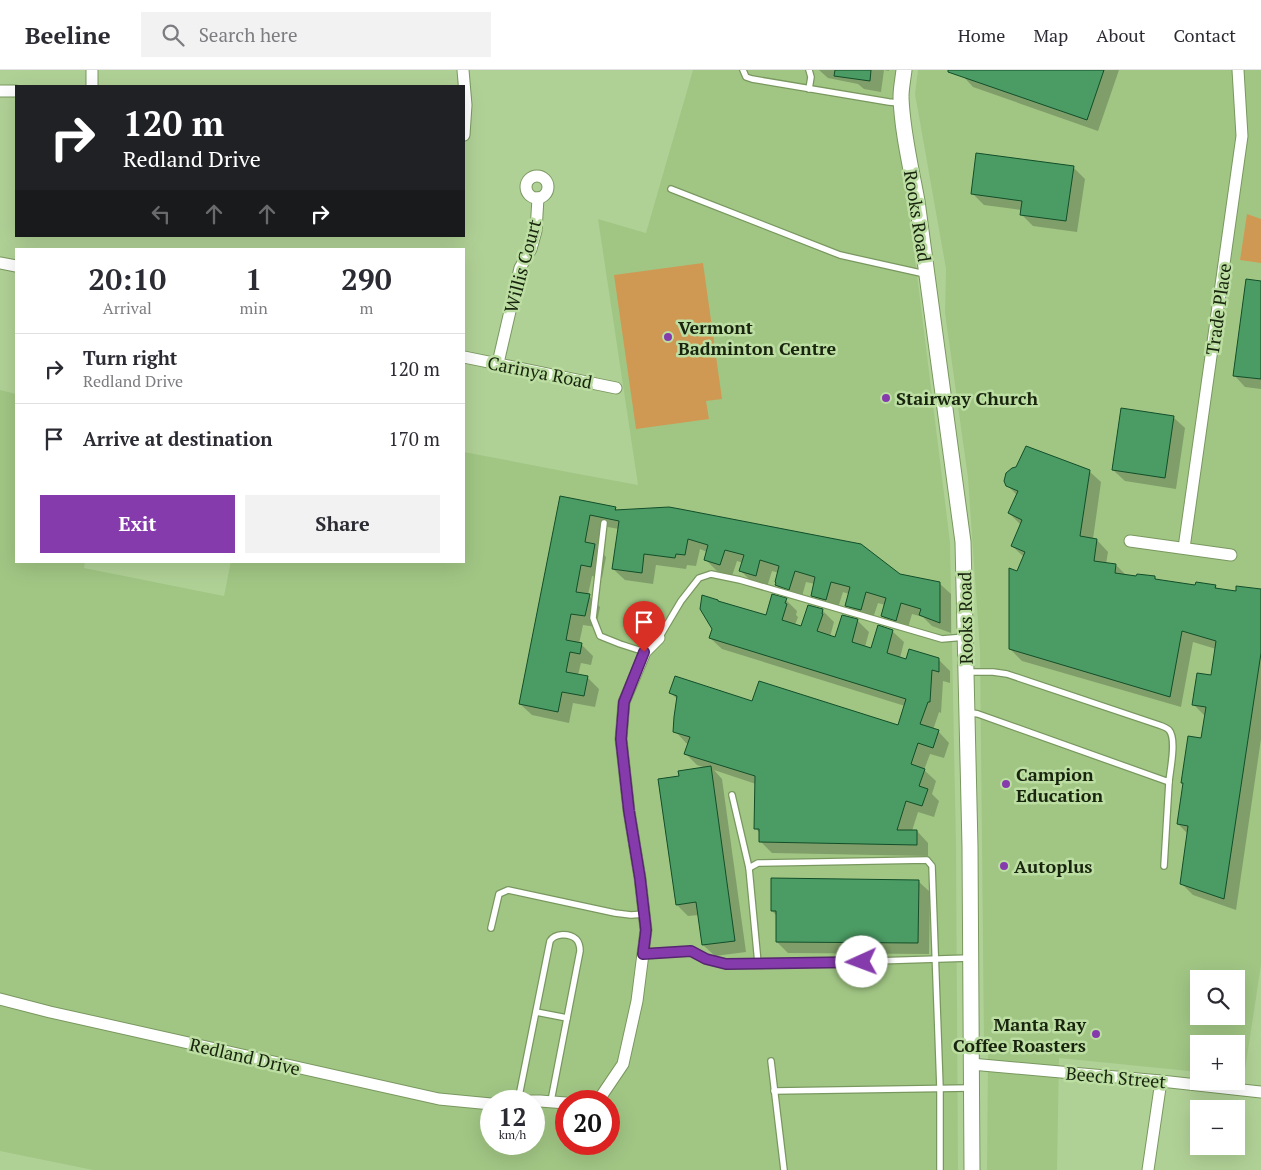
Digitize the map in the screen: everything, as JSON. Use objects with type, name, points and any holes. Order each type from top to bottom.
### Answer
[{"type":"street","points":[[92,70],[92,85]]},
{"type":"street","points":[[463,70],[464,85]]},
{"type":"street","name":"Rooks Road","points":[[904,70],[901,103],[917,201],[963,542],[970,828],[972,1170]]},
{"type":"street","name":"Trade Place","points":[[1184,548],[1242,136],[1238,70]]},
{"type":"street","points":[[0,91],[15,91]]},
{"type":"street","points":[[465,93],[465,120]]},
{"type":"street","name":"Willis Court","points":[[498,364],[520,268],[531,249],[536,231],[538,198]]},
{"type":"street","points":[[0,263],[15,266]]},
{"type":"street","name":"Carinya Road","points":[[465,356],[616,388]]},
{"type":"street","points":[[1130,541],[1230,555]]},
{"type":"street","points":[[605,1090],[623,1064],[637,1001],[646,930],[621,739],[624,702],[644,652],[659,638]]},
{"type":"street","name":"Redland Drive","points":[[0,999],[50,1012],[439,1099],[480,1103]]},
{"type":"street","name":"Beech Street","points":[[971,1064],[1261,1092]]},
{"type":"street","points":[[1148,1170],[1161,1081]]},
{"type":"street","points":[[545,1101],[555,1102]]},
{"type":"lane","points":[[743,70],[746,77],[752,79],[901,103]]},
{"type":"lane","points":[[809,70],[811,77],[809,89]]},
{"type":"lane","points":[[671,190],[840,255],[927,274]]},
{"type":"lane","points":[[604,523],[593,618],[600,636],[644,652]]},
{"type":"lane","points":[[659,638],[681,601],[699,578],[711,574],[740,580],[942,639],[965,637]]},
{"type":"lane","points":[[966,672],[1007,674],[1168,729],[1173,735],[1173,743],[1164,866]]},
{"type":"lane","points":[[967,712],[978,714],[1169,782]]},
{"type":"lane","points":[[732,795],[749,868],[758,964]]},
{"type":"lane","points":[[749,868],[758,864],[927,860],[932,866],[940,1088],[940,1170]]},
{"type":"lane","points":[[491,928],[499,894],[508,890],[615,913],[644,914]]},
{"type":"lane","points":[[520,1090],[550,941],[556,935],[572,937],[577,940],[580,951],[551,1101]]},
{"type":"lane","points":[[643,954],[691,951],[706,959],[726,964],[970,958]]},
{"type":"lane","points":[[536,1012],[567,1018]]},
{"type":"lane","points":[[770,1061],[784,1170]]},
{"type":"lane","points":[[774,1091],[971,1088]]},
{"type":"shaded area","points":[[693,70],[900,70],[896,104],[950,542],[956,845],[958,1170],[93,1170],[0,1151],[0,390],[15,394],[15,563],[85,563],[84,568],[224,596],[231,563],[465,563],[465,452],[638,485],[598,219],[646,233]]},
{"type":"shaded area","points":[[918,70],[1261,70],[1261,965],[1245,1069],[1245,1035],[1190,1035],[1190,1071],[1059,1058],[1057,1170],[987,1170],[988,1051],[984,1046],[980,651],[968,478],[945,313],[946,269],[915,94]]},
{"type":"shaded area","points":[[1247,214],[1261,219],[1261,263],[1240,260]]},
{"type":"shaded area","name":"Vermont Badminton Centre","points":[[703,263],[722,399],[706,401],[709,419],[636,429],[614,275]]},
{"type":"building","points":[[835,70],[871,70],[870,81],[834,76]]},
{"type":"building","points":[[948,70],[1104,70],[1087,120],[948,72]]},
{"type":"building","points":[[976,153],[1074,166],[1066,221],[1020,215],[1022,201],[971,194]]},
{"type":"building","points":[[1246,279],[1261,281],[1261,379],[1233,376]]},
{"type":"building","points":[[1121,408],[1174,416],[1165,478],[1112,470]]},
{"type":"building","points":[[1026,446],[1090,470],[1080,536],[1097,539],[1094,561],[1116,564],[1115,573],[1155,576],[1155,579],[1195,585],[1196,582],[1216,585],[1215,588],[1236,591],[1236,586],[1261,589],[1261,653],[1224,899],[1180,884],[1188,826],[1177,824],[1188,736],[1201,738],[1206,707],[1192,705],[1197,673],[1211,675],[1216,641],[1182,631],[1170,697],[1009,649],[1009,568],[1017,571],[1025,552],[1011,546],[1022,520],[1008,513],[1018,491],[1006,486],[1004,481],[1006,473],[1016,467]]},
{"type":"building","points":[[560,496],[616,507],[615,510],[669,507],[861,544],[900,574],[940,582],[940,623],[919,615],[921,609],[901,603],[896,621],[881,616],[886,598],[866,592],[861,610],[845,606],[850,587],[831,582],[826,600],[811,596],[815,577],[795,571],[789,590],[775,585],[779,566],[760,560],[756,576],[739,571],[744,555],[725,550],[720,565],[704,560],[708,545],[688,539],[685,555],[676,554],[675,558],[644,554],[642,573],[612,569],[619,521],[590,515],[585,542],[595,544],[591,567],[581,565],[576,592],[590,594],[585,616],[571,614],[566,640],[582,643],[580,654],[570,652],[566,672],[588,676],[584,696],[562,692],[558,712],[519,704]]},
{"type":"building","points":[[772,594],[787,598],[782,620],[801,626],[808,605],[823,609],[817,631],[835,637],[842,615],[858,619],[852,642],[871,648],[878,625],[893,630],[887,653],[906,659],[909,649],[939,658],[939,672],[932,670],[930,702],[928,702],[920,724],[939,730],[933,748],[918,743],[911,764],[925,769],[919,786],[928,789],[922,806],[906,801],[897,830],[917,830],[917,845],[759,842],[759,829],[754,829],[755,776],[684,754],[690,737],[673,732],[677,696],[669,693],[675,676],[752,701],[759,681],[898,725],[906,699],[709,638],[712,629],[700,609],[702,595],[766,615]]},
{"type":"building","points":[[711,766],[735,941],[702,945],[696,902],[676,905],[658,779],[679,776],[678,771]]},
{"type":"building","points":[[771,878],[919,880],[918,943],[776,942],[776,911],[771,911]]},
{"type":"place","name":"Vermont Badminton Centre","points":[[668,337]]},
{"type":"place","name":"Stairway Church","points":[[886,398]]},
{"type":"place","name":"Campion Education","points":[[1006,784]]},
{"type":"place","name":"Autoplus","points":[[1004,866]]},
{"type":"place","name":"Manta Ray Coffee Roasters","points":[[1096,1034]]},
{"type":"route","points":[[644,652],[624,702],[621,739],[646,930],[643,954],[691,951],[706,959],[726,964],[862,962]]}]
